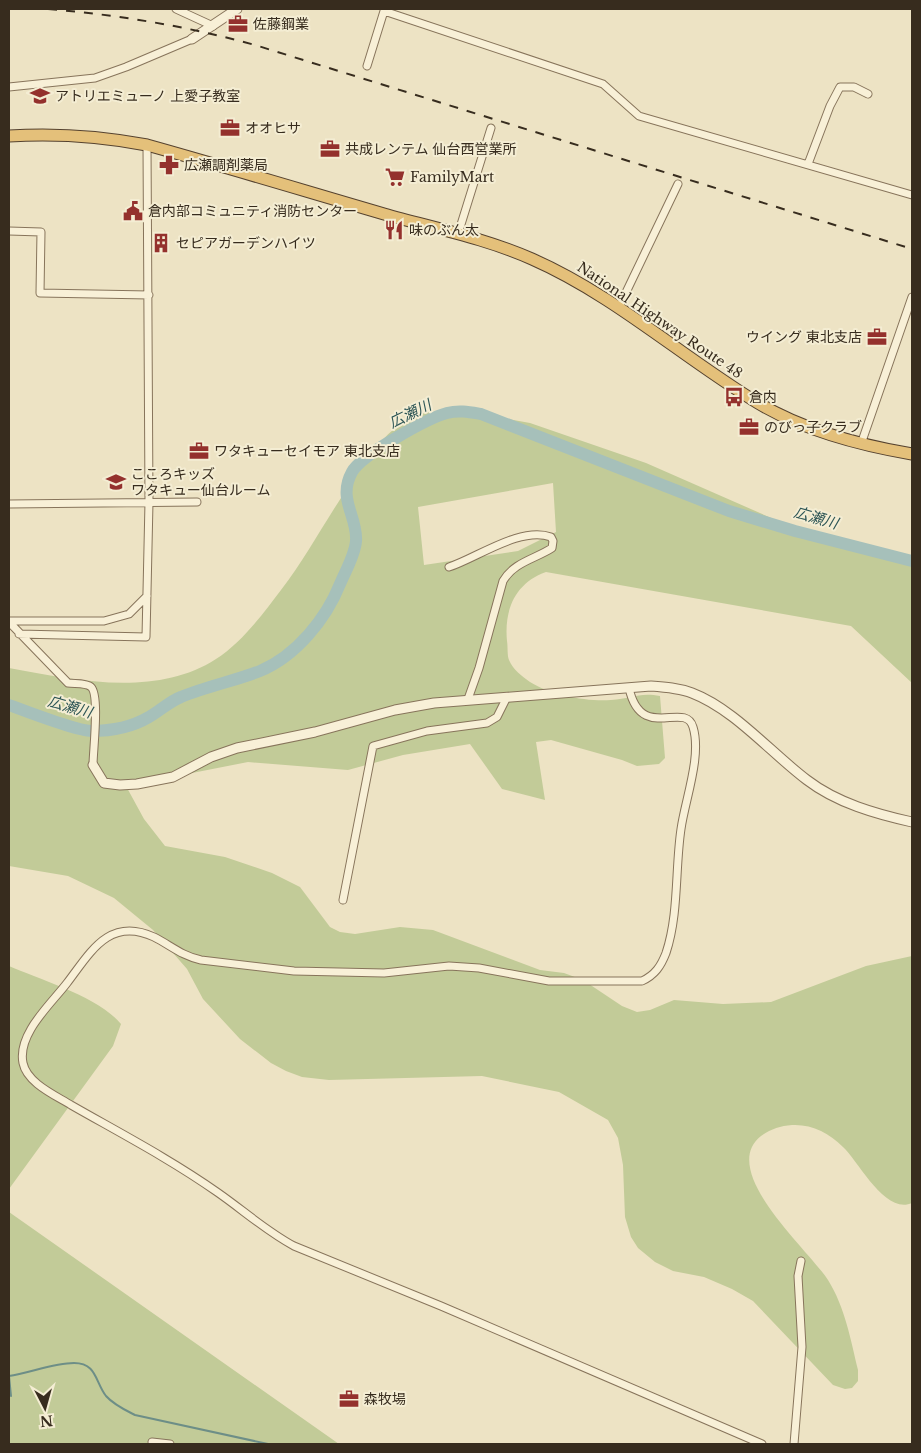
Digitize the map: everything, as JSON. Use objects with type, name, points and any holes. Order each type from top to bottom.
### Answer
[{"type":"highway","name":"National Highway Route 48","points":[[9,136],[70,134],[146,145],[458,234],[531,258],[567,276],[619,308],[759,404],[819,431],[861,444],[912,454]]},
{"type":"street","points":[[176,9],[213,26]]},
{"type":"street","points":[[9,87],[95,78],[192,39],[236,9]]},
{"type":"street","points":[[367,66],[384,12],[603,84],[639,116],[912,195]]},
{"type":"street","points":[[808,164],[830,106],[840,87],[854,87],[868,94]]},
{"type":"street","points":[[458,234],[491,128]]},
{"type":"street","points":[[19,634],[146,637],[149,502],[149,295],[146,145]]},
{"type":"street","points":[[619,308],[678,184]]},
{"type":"street","points":[[9,231],[40,232],[40,293],[149,295]]},
{"type":"street","points":[[861,444],[912,297]]},
{"type":"street","points":[[9,504],[197,502]]},
{"type":"street","points":[[448,567],[496,545],[519,538],[543,535],[551,537],[553,541],[552,548],[509,572],[503,581],[479,668],[468,699]]},
{"type":"street","points":[[9,622],[110,620],[129,614],[147,596]]},
{"type":"street","points":[[9,622],[68,683],[89,685],[95,693],[93,765],[102,782],[108,784],[155,781],[173,777],[211,757],[237,748],[315,732],[395,710],[468,699],[629,688],[672,687],[692,693],[726,712],[819,789],[865,809],[912,822]]},
{"type":"street","points":[[629,688],[634,706],[645,716],[653,719],[682,717],[689,720],[693,726],[695,746],[681,828],[672,923],[666,952],[660,967],[651,976],[642,981],[549,981],[479,968],[449,966],[384,973],[294,971],[201,960],[187,957],[153,937],[142,933],[130,931],[114,933],[95,946],[35,1024],[22,1050],[23,1065],[41,1087],[171,1162],[218,1192],[275,1236],[294,1246],[450,1310],[762,1444]]},
{"type":"street","points":[[342,900],[373,746],[427,731],[487,723],[497,717],[507,697]]},
{"type":"street","points":[[794,1444],[802,1347],[798,1276],[801,1261]]},
{"type":"street","points":[[152,1442],[170,1444]]},
{"type":"green space","points":[[427,412],[475,413],[530,423],[646,463],[785,524],[912,565],[912,683],[851,626],[546,572],[526,583],[519,590],[510,608],[507,630],[508,656],[511,664],[518,672],[538,687],[569,697],[602,700],[641,695],[660,696],[665,758],[659,764],[637,766],[551,740],[536,742],[545,800],[502,789],[470,744],[403,755],[348,770],[248,762],[126,786],[144,819],[165,846],[225,857],[272,873],[300,887],[330,927],[340,932],[355,934],[400,927],[433,930],[540,970],[564,973],[583,980],[622,1006],[637,1012],[650,1010],[674,1000],[723,1004],[771,1002],[866,966],[912,956],[912,1203],[902,1205],[883,1195],[843,1147],[820,1130],[799,1125],[776,1128],[761,1136],[750,1151],[750,1169],[758,1189],[771,1210],[828,1280],[839,1301],[847,1324],[858,1370],[858,1381],[852,1388],[845,1389],[833,1385],[753,1301],[732,1289],[704,1277],[673,1271],[655,1262],[638,1248],[631,1237],[625,1217],[623,1165],[618,1138],[608,1120],[559,1092],[482,1076],[329,1080],[302,1077],[286,1071],[271,1063],[240,1039],[203,999],[187,969],[153,930],[114,898],[68,876],[9,866],[9,668],[87,681],[141,682],[167,679],[193,671],[216,659],[243,636],[291,577],[345,493],[384,438],[392,430],[413,417]],"holes":[[[553,483],[556,532],[518,551],[424,565],[418,507]]]},
{"type":"green space","points":[[9,966],[84,997],[111,1014],[121,1024],[113,1046],[9,1189]]},
{"type":"green space","points":[[9,1212],[339,1444],[9,1444]]},
{"type":"waterway","name":"広瀬川","points":[[9,705],[75,728],[91,731],[114,729],[129,726],[153,715],[181,697],[260,671],[286,656],[308,635],[327,610],[354,552],[356,532],[347,499],[348,482],[352,472],[368,456],[381,447],[425,422],[451,412],[481,414],[729,511],[795,531],[912,561]]},
{"type":"waterway","points":[[9,1376],[58,1365],[82,1364],[91,1370],[102,1391],[109,1399],[135,1415],[268,1444]]},
{"type":"waterway","points":[[9,1376],[11,1396]]},
{"type":"railway","points":[[48,9],[101,14],[152,22],[204,32],[255,45],[912,249]]},
{"type":"place","name":"佐藤鋼業","points":[[238,24]]},
{"type":"place","name":"アトリエミューノ 上愛子教室","points":[[40,96]]},
{"type":"place","name":"オオヒサ","points":[[230,128]]},
{"type":"place","name":"共成レンテム 仙台西営業所","points":[[330,149]]},
{"type":"place","name":"広瀬調剤薬局","points":[[169,165]]},
{"type":"place","name":"FamilyMart","points":[[395,177]]},
{"type":"place","name":"倉内部コミュニティ消防センター","points":[[133,211]]},
{"type":"place","name":"味のぶん太","points":[[394,230]]},
{"type":"place","name":"セピアガーデンハイツ","points":[[161,243]]},
{"type":"place","name":"ウイング 東北支店","points":[[877,337]]},
{"type":"place","name":"倉内","points":[[734,397]]},
{"type":"place","name":"のびっ子クラブ","points":[[749,427]]},
{"type":"place","name":"ワタキューセイモア 東北支店","points":[[199,451]]},
{"type":"place","name":"こころキッズ ワタキュー仙台ルーム","points":[[116,482]]},
{"type":"place","name":"森牧場","points":[[349,1399]]}]
